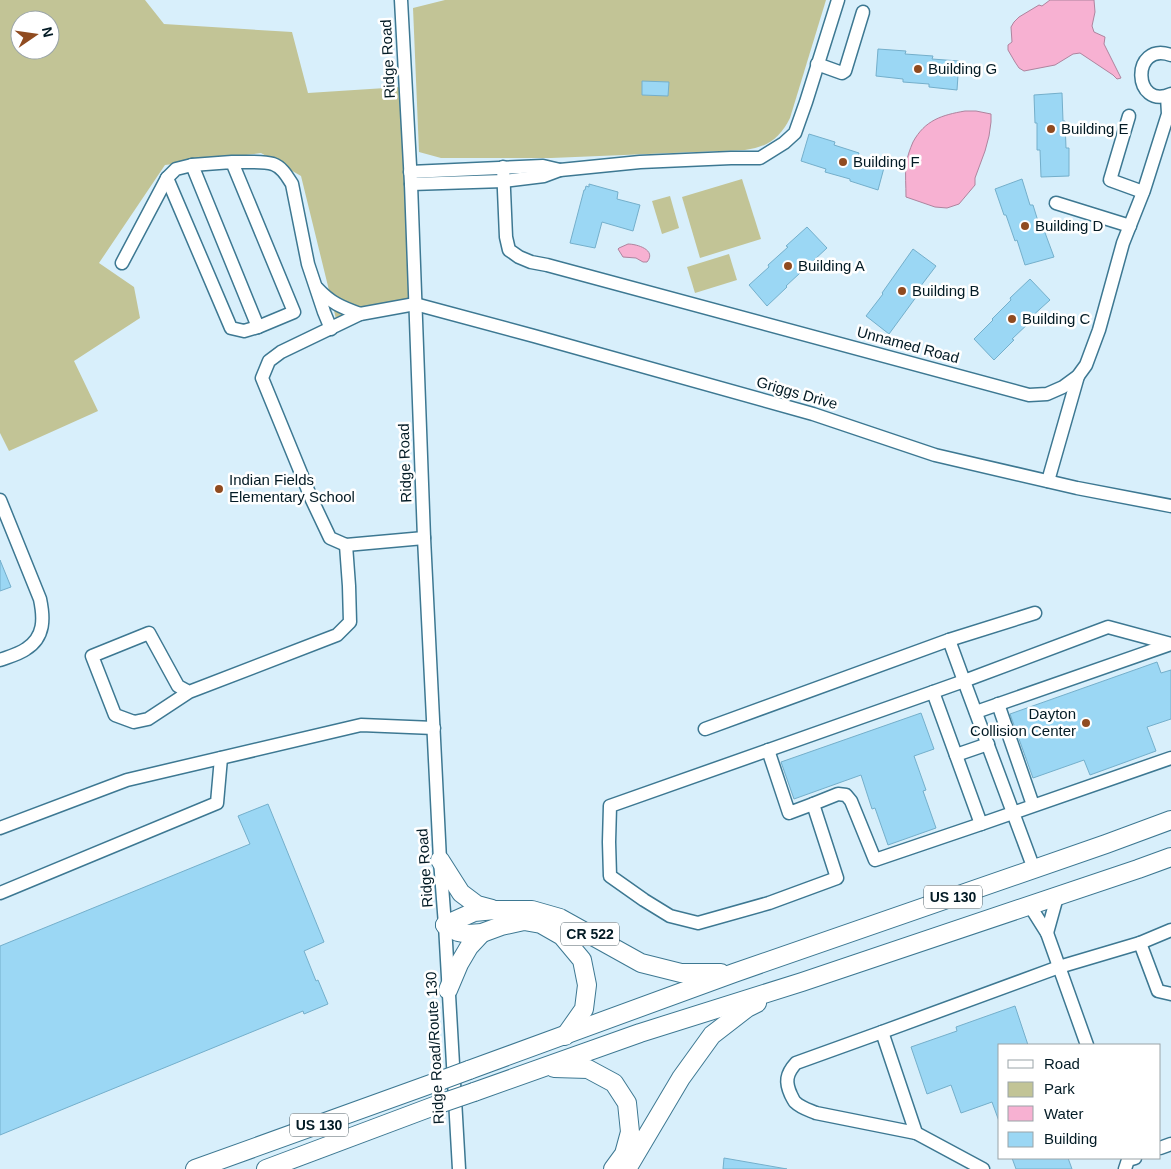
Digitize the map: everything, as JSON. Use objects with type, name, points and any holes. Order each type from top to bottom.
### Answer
[{"type":"highway","name":"US 130","points":[[195,1169],[734,973],[1171,820]]},
{"type":"highway","name":"US 130","points":[[266,1169],[442,1103],[640,1034],[1030,906],[1171,857]]},
{"type":"highway","points":[[440,860],[461,893],[478,905],[495,910]]},
{"type":"highway","name":"CR 522","points":[[445,925],[474,912],[532,910],[560,918],[641,963],[681,973],[734,973]]},
{"type":"highway","points":[[445,925],[458,932],[468,934],[482,933],[501,926],[524,921],[541,924],[562,936],[582,960],[587,985],[584,1008],[565,1036]]},
{"type":"highway","points":[[448,990],[459,964],[469,947],[482,933]]},
{"type":"highway","points":[[626,1169],[681,1078],[712,1035],[746,1008],[802,982]]},
{"type":"highway","points":[[543,1068],[588,1069],[614,1083],[627,1103],[630,1132],[624,1154],[613,1169]]},
{"type":"street","name":"Ridge Road","points":[[401,0],[424,538],[445,925]]},
{"type":"street","points":[[410,178],[504,181],[544,176],[560,170],[640,162],[760,158],[784,143],[795,133],[838,0]]},
{"type":"street","points":[[817,64],[842,72],[845,71],[863,12]]},
{"type":"street","name":"Unnamed Road","points":[[503,167],[506,237],[509,250],[519,258],[1029,395],[1047,394],[1063,387],[1078,376],[1086,365],[1099,330],[1124,243],[1143,192],[1168,114],[1169,95],[1160,97],[1148,91],[1143,86],[1141,72],[1143,65],[1152,55],[1159,53],[1171,55]]},
{"type":"street","points":[[1129,116],[1110,180],[1143,192]]},
{"type":"street","points":[[167,178],[231,328],[244,331],[294,312],[232,162]]},
{"type":"street","points":[[122,263],[167,178],[176,169],[192,165],[232,162],[273,164],[285,172],[292,184],[308,264],[331,328]]},
{"type":"street","points":[[192,165],[258,327]]},
{"type":"street","points":[[410,178],[503,167],[543,166],[560,170]]},
{"type":"street","points":[[1056,203],[1130,226]]},
{"type":"street","points":[[315,286],[326,298],[341,307],[360,314]]},
{"type":"street","points":[[415,304],[360,314],[281,352],[269,361],[262,378],[312,500],[330,538],[346,545],[424,538]]},
{"type":"street","name":"Griggs Drive","points":[[415,304],[813,414],[935,455],[1048,481],[1171,506]]},
{"type":"street","points":[[1048,481],[1078,376]]},
{"type":"street","points":[[0,500],[40,599],[43,614],[42,627],[34,643],[25,650],[0,660]]},
{"type":"street","points":[[189,692],[178,686],[149,634],[92,656],[115,716],[134,722],[148,719],[189,692],[337,635],[350,622],[350,586],[346,545]]},
{"type":"street","points":[[706,729],[949,640],[1035,613]]},
{"type":"street","points":[[813,804],[837,878],[770,903],[698,924],[670,916],[610,876],[610,806],[964,681],[1108,627],[1171,644]]},
{"type":"street","points":[[949,640],[1034,869]]},
{"type":"street","points":[[976,712],[1171,644]]},
{"type":"street","points":[[933,692],[981,824]]},
{"type":"street","points":[[998,704],[1033,805]]},
{"type":"street","points":[[0,828],[126,780],[360,725],[434,728]]},
{"type":"street","points":[[956,755],[988,744]]},
{"type":"street","points":[[768,750],[789,813],[838,794],[846,795],[851,801],[875,860],[1171,758]]},
{"type":"street","points":[[0,893],[217,803],[221,758]]},
{"type":"street","points":[[1047,933],[1057,896]]},
{"type":"street","points":[[1030,906],[1047,933],[1088,1044]]},
{"type":"street","name":"Ridge Road/Route 130","points":[[445,925],[459,1169]]},
{"type":"street","points":[[983,1169],[916,1133],[816,1113],[804,1108],[794,1102],[789,1090],[786,1079],[791,1068],[796,1063],[1059,967],[1140,943],[1171,930]]},
{"type":"street","points":[[1140,943],[1158,991]]},
{"type":"street","points":[[1158,991],[1171,987]]},
{"type":"street","points":[[1158,991],[1171,994]]},
{"type":"street","points":[[882,1032],[916,1133]]},
{"type":"green space","points":[[0,0],[145,0],[164,24],[292,32],[308,93],[401,87],[410,305],[338,327],[301,176],[261,153],[165,165],[99,263],[134,287],[140,318],[74,361],[98,411],[9,451],[0,433]]},
{"type":"green space","points":[[445,0],[826,0],[790,118],[777,136],[760,147],[745,150],[551,158],[441,158],[419,152],[413,8]]},
{"type":"green space","points":[[742,179],[761,239],[700,258],[682,197]]},
{"type":"green space","points":[[670,196],[679,228],[662,234],[652,201]]},
{"type":"green space","points":[[729,254],[737,280],[695,293],[687,267]]},
{"type":"water","points":[[1050,0],[1094,0],[1095,12],[1092,26],[1094,32],[1105,37],[1104,44],[1121,78],[1117,79],[1080,53],[1073,54],[1055,65],[1024,71],[1019,68],[1008,50],[1008,45],[1012,42],[1011,27],[1019,17]]},
{"type":"water","points":[[965,111],[991,114],[989,136],[975,178],[975,185],[959,204],[947,208],[935,207],[906,197],[906,162],[918,135],[923,128],[935,120],[949,114]]},
{"type":"water","points":[[628,244],[645,248],[650,254],[647,262],[636,258],[623,257],[618,249]]},
{"type":"building","name":"Building G","points":[[878,49],[906,51],[905,54],[933,56],[932,59],[959,61],[957,90],[929,87],[929,84],[903,82],[903,79],[876,76]]},
{"type":"building","points":[[642,81],[669,82],[668,96],[642,95]]},
{"type":"building","name":"Building E","points":[[1062,93],[1066,148],[1069,148],[1069,176],[1041,177],[1040,150],[1037,150],[1034,95]]},
{"type":"building","name":"Building F","points":[[809,134],[835,142],[834,145],[859,153],[858,156],[885,164],[878,190],[825,172],[826,169],[801,161]]},
{"type":"building","name":"Building D","points":[[1022,179],[1030,205],[1033,205],[1041,231],[1044,230],[1054,257],[1025,265],[1017,240],[1015,241],[995,189]]},
{"type":"building","points":[[589,184],[618,192],[617,199],[640,205],[633,231],[602,222],[595,248],[570,243],[584,190],[586,186],[589,187]]},
{"type":"building","name":"Building A","points":[[807,227],[827,248],[767,306],[749,285]]},
{"type":"building","name":"Building B","points":[[913,249],[936,266],[920,287],[922,289],[889,334],[866,316]]},
{"type":"building","name":"Building C","points":[[1030,279],[1050,300],[1030,318],[1032,320],[994,360],[974,339],[1011,300],[1010,298]]},
{"type":"building","points":[[0,560],[11,587],[0,591]]},
{"type":"building","name":"Dayton Collision Center","points":[[1157,662],[1161,673],[1171,670],[1171,719],[1147,727],[1156,751],[1090,775],[1084,760],[1033,778],[1010,714]]},
{"type":"building","points":[[921,713],[934,749],[914,756],[926,790],[923,791],[936,828],[888,845],[875,808],[872,809],[861,775],[794,799],[781,762]]},
{"type":"building","points":[[268,804],[324,942],[304,951],[328,1004],[304,1014],[303,1011],[0,1135],[0,946],[250,844],[238,816]]},
{"type":"building","points":[[1015,1006],[1028,1044],[998,1044],[998,1118],[992,1102],[961,1113],[951,1085],[927,1094],[911,1047],[957,1031],[956,1027]]},
{"type":"building","points":[[724,1158],[787,1169],[723,1169]]},
{"type":"building","points":[[1012,1159],[1068,1159],[1072,1169],[1016,1169]]},
{"type":"place","name":"Building G","points":[[918,69]]},
{"type":"place","name":"Building E","points":[[1051,129]]},
{"type":"place","name":"Building F","points":[[843,162]]},
{"type":"place","name":"Building D","points":[[1025,226]]},
{"type":"place","name":"Building A","points":[[788,266]]},
{"type":"place","name":"Building B","points":[[902,291]]},
{"type":"place","name":"Building C","points":[[1012,319]]},
{"type":"place","name":"Indian Fields Elementary School","points":[[219,489]]},
{"type":"place","name":"Dayton Collision Center","points":[[1086,723]]}]
